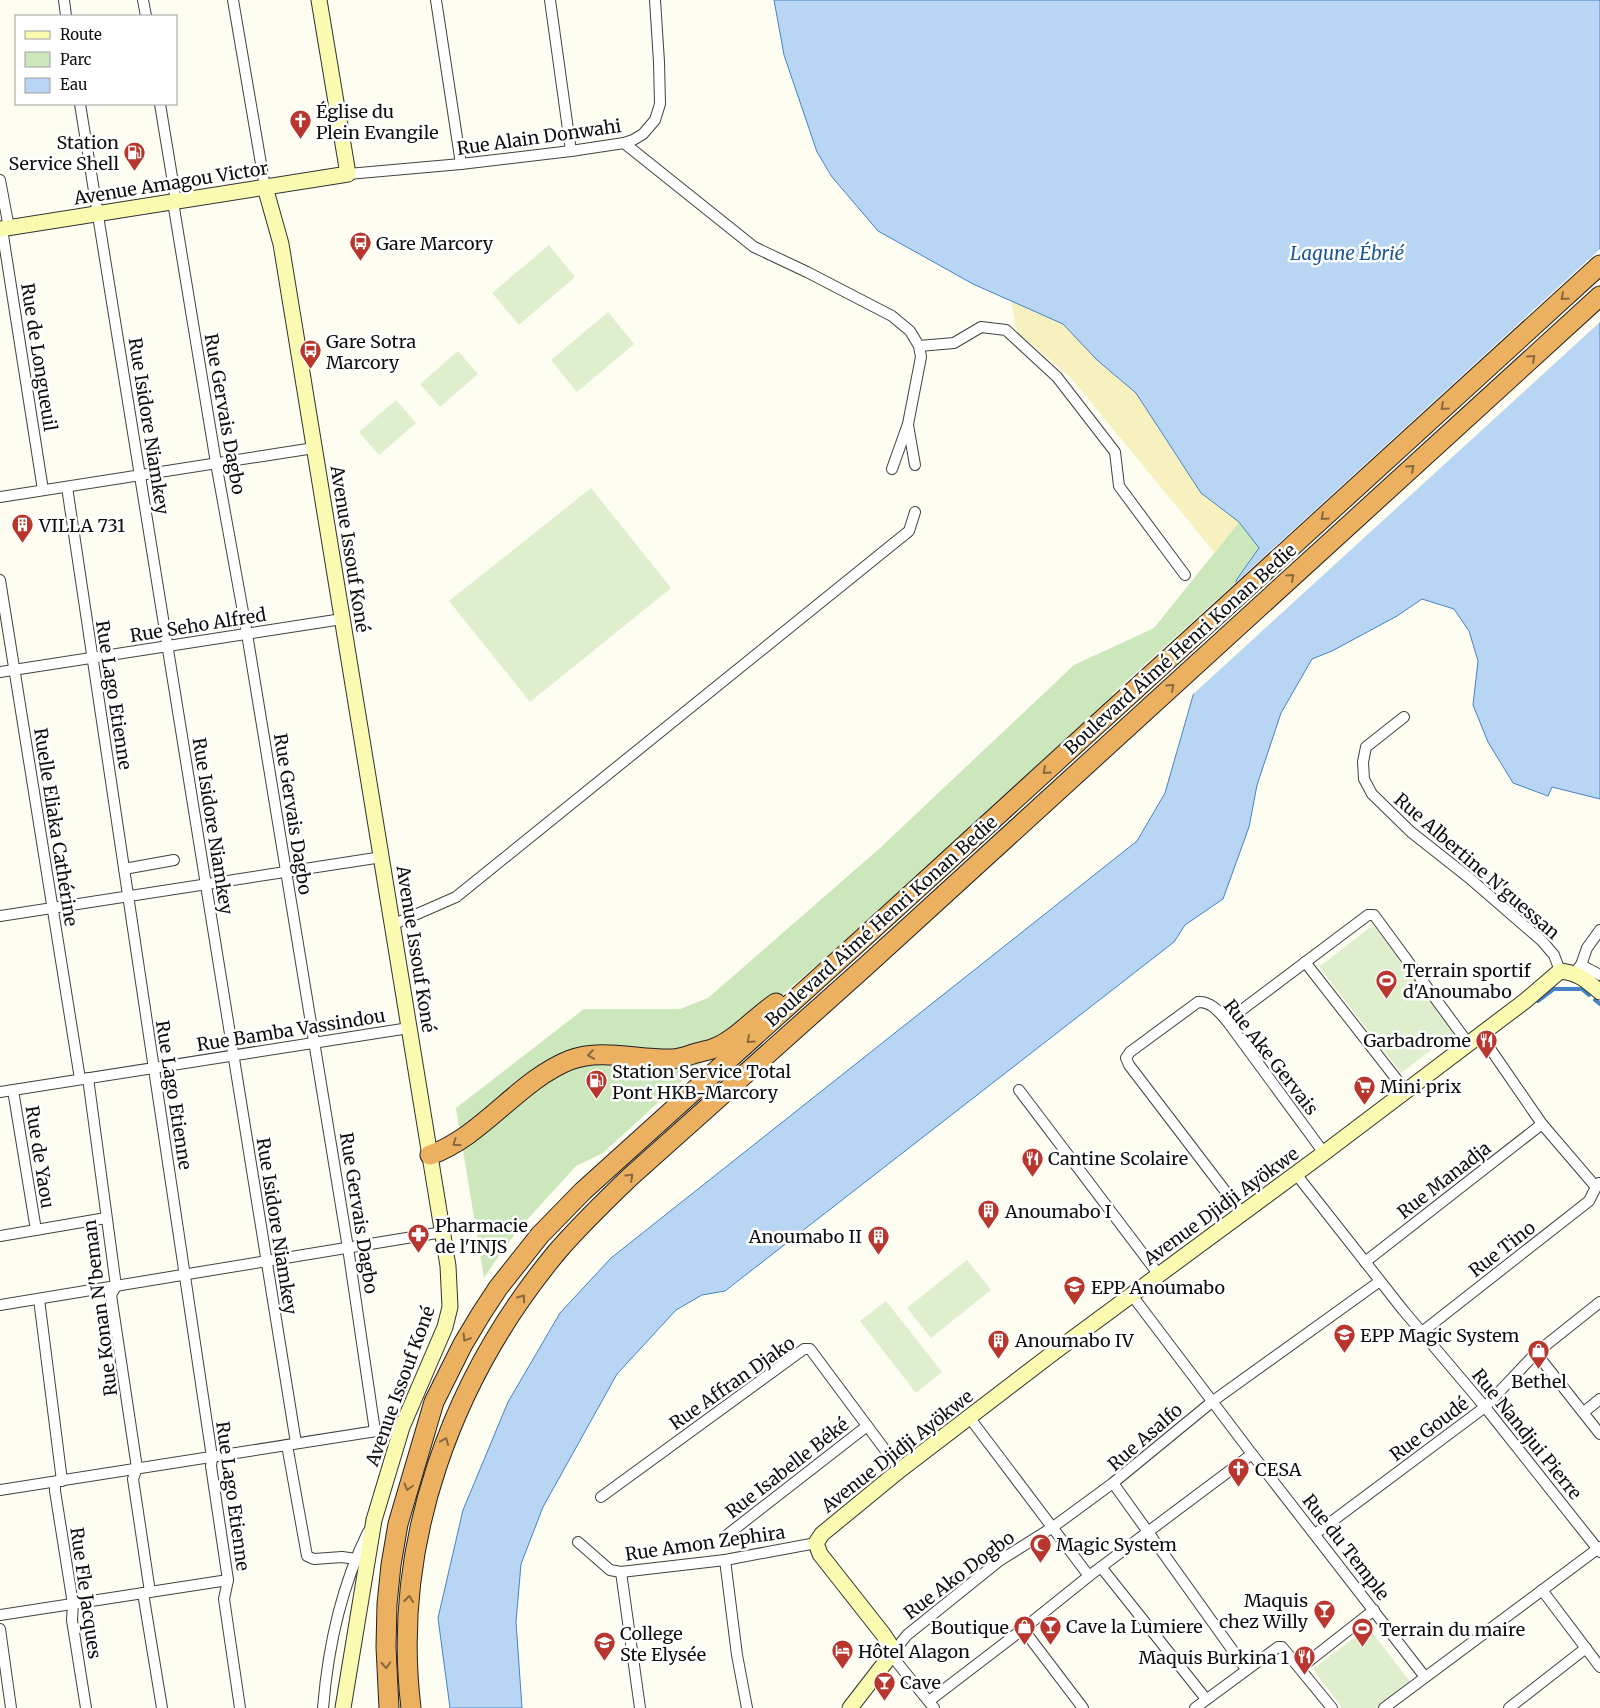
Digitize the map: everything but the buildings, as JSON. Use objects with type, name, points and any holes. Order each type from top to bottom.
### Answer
[{"type":"highway","name":"Boulevard Aimé Henri Konan Bedie","points":[[389,1708],[386,1604],[398,1524],[434,1402],[463,1344],[498,1288],[517,1263],[558,1215],[583,1191],[851,949],[1600,264]]},
{"type":"highway","name":"Boulevard Aimé Henri Konan Bedie","points":[[411,1708],[408,1605],[419,1529],[442,1448],[468,1387],[485,1356],[536,1279],[574,1233],[630,1177],[866,966],[1600,296]]},
{"type":"highway","points":[[430,1155],[456,1144],[551,1070],[570,1060],[601,1054],[634,1058],[674,1059],[713,1049],[729,1040],[761,1013],[851,949]]},
{"type":"street","points":[[64,0],[66,15]]},
{"type":"street","points":[[143,0],[146,15]]},
{"type":"street","points":[[233,0],[265,187]]},
{"type":"street","points":[[319,0],[353,174]]},
{"type":"street","points":[[436,0],[461,164]]},
{"type":"street","points":[[550,0],[571,151]]},
{"type":"street","name":"Rue Alain Donwahi","points":[[353,174],[571,151],[624,143],[643,134],[655,120],[660,104],[656,0]]},
{"type":"street","name":"Rue Isidore Niamkey","points":[[80,105],[266,1261],[307,1556],[314,1559],[342,1556],[356,1559]]},
{"type":"street","name":"Rue Gervais Dagbo","points":[[160,105],[216,463],[248,634],[315,1042],[375,1432]]},
{"type":"street","points":[[624,143],[754,247],[892,316],[910,331],[919,346],[921,357],[908,424],[892,469]]},
{"type":"street","name":"Avenue Amagou Victor","points":[[3,229],[353,174]]},
{"type":"street","name":"Rue de Longueuil","points":[[0,180],[3,229],[44,490]]},
{"type":"street","name":"Avenue Issouf Koné","points":[[265,187],[281,244],[448,1266],[450,1307],[445,1327],[402,1427],[374,1520],[343,1708]]},
{"type":"street","points":[[919,346],[954,343],[981,328],[1006,330],[1057,377],[1114,452],[1119,486],[1185,575]]},
{"type":"street","points":[[908,424],[916,465]]},
{"type":"street","points":[[0,497],[314,448]]},
{"type":"street","name":"Rue Lago Etienne","points":[[67,487],[212,1456],[211,1466],[228,1580],[224,1599],[240,1708]]},
{"type":"street","points":[[392,925],[456,897],[909,531],[915,512]]},
{"type":"street","name":"Ruelle Eliaka Cathérine","points":[[0,580],[53,908],[84,1079]]},
{"type":"street","name":"Rue Seho Alfred","points":[[0,672],[342,619]]},
{"type":"street","name":"Rue Albertine N'guessan","points":[[1404,717],[1366,747],[1362,762],[1364,779],[1372,794],[1411,832],[1468,877],[1542,941],[1554,955],[1572,970]]},
{"type":"street","points":[[0,916],[382,857]]},
{"type":"street","points":[[124,869],[174,860]]},
{"type":"street","points":[[1227,1021],[1362,918],[1374,915],[1542,1124],[1598,1185]]},
{"type":"street","points":[[1572,970],[1600,930]]},
{"type":"street","points":[[1306,962],[1405,1090]]},
{"type":"street","points":[[1572,970],[1600,975]]},
{"type":"street","points":[[1572,970],[1600,992]]},
{"type":"street","name":"Avenue Djidji Ayökwe","points":[[816,1543],[822,1534],[900,1470],[969,1417],[1324,1153],[1405,1090],[1572,970]]},
{"type":"street","name":"Rue Ake Gervais","points":[[1242,1213],[1129,1065],[1126,1058],[1130,1052],[1198,1002],[1204,1001],[1212,1006],[1227,1021],[1324,1153]]},
{"type":"street","name":"Rue Bamba Vassindou","points":[[0,1092],[410,1028]]},
{"type":"street","name":"Rue Konan N'beman","points":[[84,1079],[116,1286],[111,1295],[137,1468],[133,1479],[162,1708]]},
{"type":"street","name":"Rue de Yaou","points":[[13,1090],[36,1230]]},
{"type":"street","points":[[1019,1090],[1159,1275]]},
{"type":"street","name":"Rue Manadja","points":[[1365,1262],[1542,1124]]},
{"type":"street","name":"Rue Nandjui Pierre","points":[[1296,1174],[1380,1281],[1599,1549]]},
{"type":"street","name":"Rue Tino","points":[[1422,1332],[1589,1201],[1598,1185]]},
{"type":"street","points":[[0,1236],[106,1218]]},
{"type":"street","points":[[0,1305],[443,1232]]},
{"type":"street","name":"Rue Asalfo","points":[[1246,1669],[1114,1483],[1213,1401],[1380,1281]]},
{"type":"street","name":"Rue du Temple","points":[[1132,1294],[1252,1454],[1425,1677]]},
{"type":"street","name":"Rue Fle Jacques","points":[[39,1299],[59,1481],[55,1491],[73,1604],[72,1620],[86,1708]]},
{"type":"street","name":"Rue Goudé","points":[[1315,1534],[1485,1408],[1536,1353],[1600,1302]]},
{"type":"street","name":"Rue Affran Djako","points":[[601,1498],[804,1349],[810,1349],[900,1470]]},
{"type":"street","points":[[1536,1353],[1600,1434]]},
{"type":"street","points":[[1584,1412],[1600,1399]]},
{"type":"street","points":[[969,1417],[1089,1576]]},
{"type":"street","name":"Rue Isabelle Béké","points":[[727,1535],[867,1426]]},
{"type":"street","points":[[0,1490],[402,1427]]},
{"type":"street","points":[[816,1543],[820,1554],[883,1634],[889,1643],[891,1655],[931,1704],[1089,1576],[1252,1454]]},
{"type":"street","name":"Rue Ako Dogbo","points":[[891,1655],[907,1635],[999,1562],[1053,1527],[1114,1483]]},
{"type":"street","points":[[322,1708],[334,1627],[356,1559],[374,1520]]},
{"type":"street","name":"Rue Amon Zephira","points":[[578,1542],[610,1570],[621,1572],[724,1560],[816,1543]]},
{"type":"street","points":[[1384,1708],[1599,1549]]},
{"type":"street","points":[[724,1560],[737,1655],[747,1708]]},
{"type":"street","points":[[1101,1567],[1206,1699]]},
{"type":"street","points":[[621,1572],[640,1708]]},
{"type":"street","points":[[0,1615],[228,1580]]},
{"type":"street","points":[[1542,1590],[1600,1667]]},
{"type":"street","points":[[1300,1668],[1374,1610]]},
{"type":"street","points":[[0,1629],[11,1708]]},
{"type":"street","points":[[1024,1629],[1083,1708]]},
{"type":"street","points":[[1194,1708],[1278,1647],[1282,1647],[1332,1708]]},
{"type":"street","points":[[1509,1708],[1586,1648]]},
{"type":"street","points":[[850,1708],[891,1655]]},
{"type":"green space","points":[[549,245],[575,277],[519,325],[492,293]]},
{"type":"green space","points":[[608,312],[634,344],[577,392],[551,360]]},
{"type":"green space","points":[[458,351],[478,374],[440,407],[420,384]]},
{"type":"green space","points":[[396,400],[416,423],[379,455],[359,432]]},
{"type":"green space","points":[[591,488],[671,588],[530,702],[449,601]]},
{"type":"green space","points":[[1239,522],[1260,548],[1232,586],[1112,694],[1114,696],[844,942],[697,1067],[603,1153],[576,1166],[524,1223],[484,1278],[456,1108],[584,1009],[680,1009],[708,998],[880,848],[1074,665],[1154,628]]},
{"type":"green space","name":"Terrain sportif d'Anoumabo","points":[[1373,925],[1455,1032],[1401,1073],[1319,967]]},
{"type":"green space","points":[[967,1260],[991,1290],[931,1338],[907,1308]]},
{"type":"green space","points":[[886,1301],[942,1372],[916,1393],[860,1321]]},
{"type":"green space","name":"Terrain du maire","points":[[1368,1627],[1411,1683],[1378,1708],[1342,1708],[1313,1669]]},
{"type":"sand","points":[[1011,301],[1063,324],[1097,360],[1136,393],[1201,493],[1239,522],[1215,553],[1070,377],[1017,332]]},
{"type":"water","name":"Lagune Ébrié","points":[[774,0],[1600,0],[1600,799],[1552,787],[1548,796],[1513,783],[1488,742],[1473,705],[1478,661],[1469,631],[1454,609],[1422,599],[1397,616],[1332,651],[1312,659],[1281,713],[1257,785],[1249,827],[1223,899],[1185,925],[1174,942],[725,1291],[702,1295],[676,1310],[617,1374],[543,1507],[521,1564],[516,1622],[522,1708],[450,1708],[438,1618],[463,1510],[508,1402],[560,1313],[611,1258],[1137,841],[1165,793],[1194,692],[1199,687],[1237,579],[1259,548],[1239,522],[1201,493],[1136,393],[1097,360],[1063,324],[973,284],[878,231],[832,177],[817,152],[784,55]]},
{"type":"pier","points":[[1600,249],[1600,322],[1191,696],[1192,691],[1197,686],[1232,586]]},
{"type":"waterway","points":[[1538,1001],[1554,989],[1582,989],[1589,995]]},
{"type":"waterway","points":[[1595,1000],[1600,1004]]},
{"type":"place","name":"Église du Plein Evangile","points":[[300,140]]},
{"type":"place","name":"Station Service Shell","points":[[135,171]]},
{"type":"place","name":"Gare Marcory","points":[[360,262]]},
{"type":"place","name":"Gare Sotra Marcory","points":[[310,370]]},
{"type":"place","name":"VILLA 731","points":[[23,544]]},
{"type":"place","name":"Terrain sportif d'Anoumabo","points":[[1387,999]]},
{"type":"place","name":"Garbadrome","points":[[1487,1059]]},
{"type":"place","name":"Station Service Total Pont HKB-Marcory","points":[[596,1100]]},
{"type":"place","name":"Mini prix","points":[[1364,1105]]},
{"type":"place","name":"Cantine Scolaire","points":[[1032,1177]]},
{"type":"place","name":"Anoumabo I","points":[[989,1230]]},
{"type":"place","name":"Pharmacie de l'INJS","points":[[419,1254]]},
{"type":"place","name":"Anoumabo II","points":[[878,1255]]},
{"type":"place","name":"EPP Anoumabo","points":[[1075,1306]]},
{"type":"place","name":"EPP Magic System","points":[[1344,1354]]},
{"type":"place","name":"Anoumabo IV","points":[[999,1359]]},
{"type":"place","name":"Bethel","points":[[1539,1370]]},
{"type":"place","name":"CESA","points":[[1239,1488]]},
{"type":"place","name":"Magic System","points":[[1040,1563]]},
{"type":"place","name":"Maquis chez Willy","points":[[1324,1629]]},
{"type":"place","name":"Cave la Lumiere","points":[[1050,1645]]},
{"type":"place","name":"Boutique","points":[[1025,1646]]},
{"type":"place","name":"Terrain du maire","points":[[1363,1648]]},
{"type":"place","name":"College Ste Elysée","points":[[604,1662]]},
{"type":"place","name":"Hôtel Alagon","points":[[842,1670]]},
{"type":"place","name":"Maquis Burkina 1","points":[[1305,1676]]},
{"type":"place","name":"Cave","points":[[884,1701]]}]
